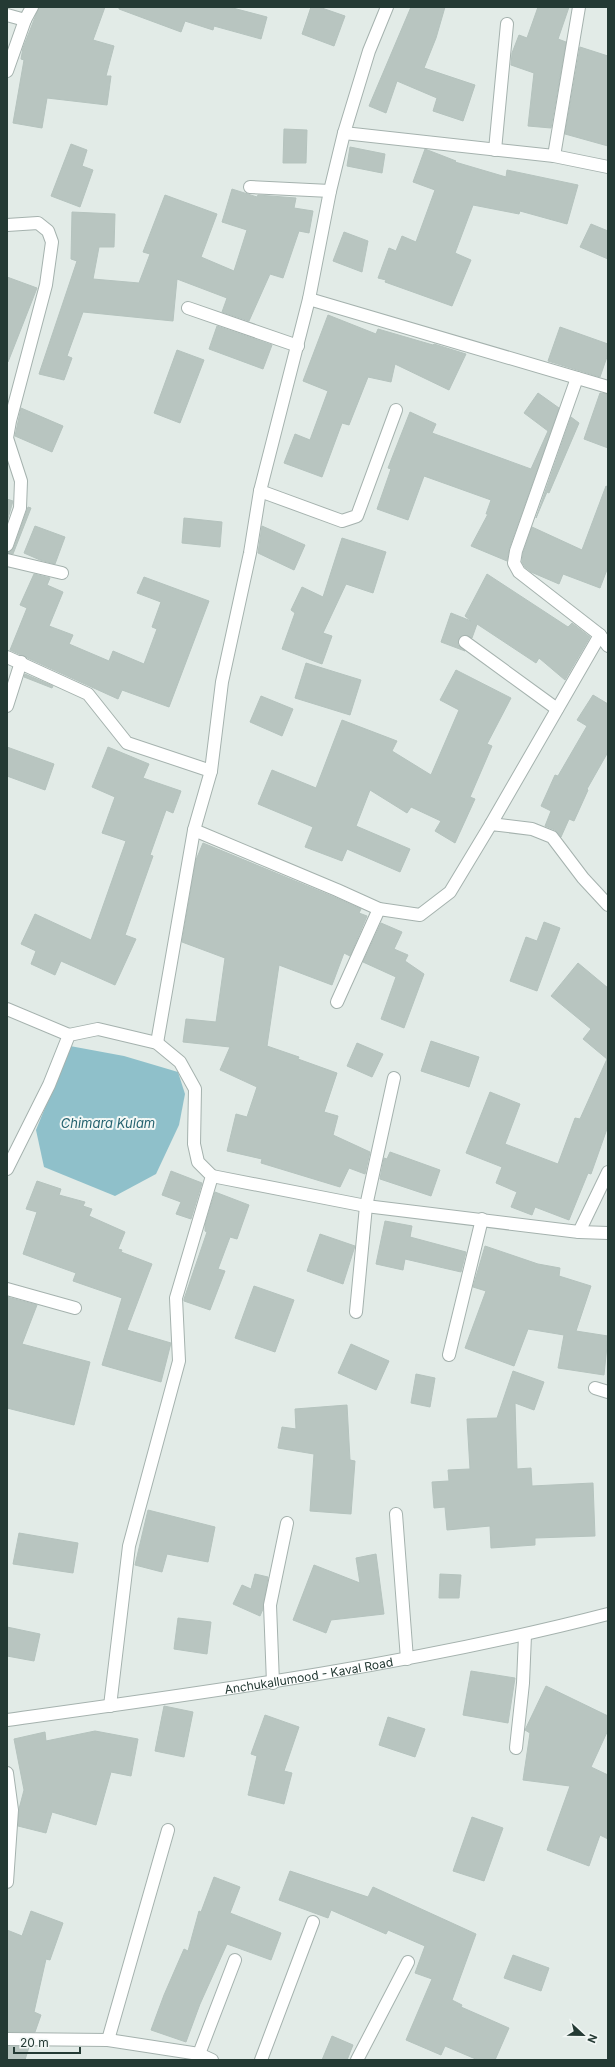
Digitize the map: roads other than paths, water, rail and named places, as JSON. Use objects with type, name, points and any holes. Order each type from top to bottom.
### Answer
[{"type":"street","points":[[7,71],[25,20],[32,7]]},
{"type":"street","points":[[157,1043],[194,830],[211,771],[222,682],[250,553],[260,491],[298,346],[309,299],[330,191],[344,133],[369,51],[387,7]]},
{"type":"street","points":[[554,156],[579,7]]},
{"type":"street","points":[[7,15],[25,20]]},
{"type":"street","points":[[495,150],[507,24]]},
{"type":"street","points":[[344,133],[554,156],[608,168]]},
{"type":"street","points":[[250,187],[330,191]]},
{"type":"street","points":[[7,224],[38,223],[48,231],[52,242],[46,285],[10,421],[7,438],[21,481],[20,508],[7,545]]},
{"type":"street","points":[[309,299],[608,387]]},
{"type":"street","points":[[188,308],[298,346]]},
{"type":"street","points":[[577,378],[516,552],[514,563],[519,572],[600,635],[608,646]]},
{"type":"street","points":[[260,491],[338,520],[349,520],[356,516],[396,410]]},
{"type":"street","points":[[7,560],[62,574]]},
{"type":"street","points":[[194,830],[379,909],[420,915],[450,892],[600,635]]},
{"type":"street","points":[[466,642],[557,709]]},
{"type":"street","points":[[7,657],[21,662],[88,694],[127,743],[211,771]]},
{"type":"street","points":[[7,706],[21,662]]},
{"type":"street","points":[[491,824],[532,829],[552,837],[583,878],[608,905]]},
{"type":"street","points":[[337,1002],[379,909]]},
{"type":"street","points":[[7,1009],[69,1035],[98,1029],[157,1043],[180,1062],[195,1089],[194,1144],[198,1162],[212,1176],[366,1206],[579,1232],[608,1233]]},
{"type":"street","points":[[7,1169],[49,1085],[69,1035]]},
{"type":"street","points":[[356,1312],[366,1206],[394,1078]]},
{"type":"street","points":[[579,1232],[608,1172]]},
{"type":"street","points":[[110,1706],[129,1546],[178,1361],[176,1298],[212,1176]]},
{"type":"street","points":[[449,1355],[482,1219]]},
{"type":"street","points":[[7,1289],[75,1308]]},
{"type":"street","points":[[595,1388],[608,1392]]},
{"type":"street","points":[[396,1514],[407,1659]]},
{"type":"street","points":[[273,1683],[270,1605],[287,1523]]},
{"type":"street","name":"Anchukallumood - Kaval Road","points":[[7,1720],[273,1683],[407,1659],[525,1635],[608,1614]]},
{"type":"street","points":[[516,1748],[523,1683],[525,1635]]},
{"type":"street","points":[[7,1773],[12,1810],[7,1882]]},
{"type":"street","points":[[108,2040],[168,1830]]},
{"type":"street","points":[[261,2060],[312,1922]]},
{"type":"street","points":[[199,2054],[235,1960]]},
{"type":"street","points":[[357,2060],[408,1962]]},
{"type":"street","points":[[7,2039],[108,2040],[199,2054],[212,2060]]},
{"type":"water","name":"Chimara Kulam","points":[[70,1046],[124,1056],[178,1072],[185,1094],[179,1125],[156,1174],[115,1196],[44,1167],[36,1130]]}]
